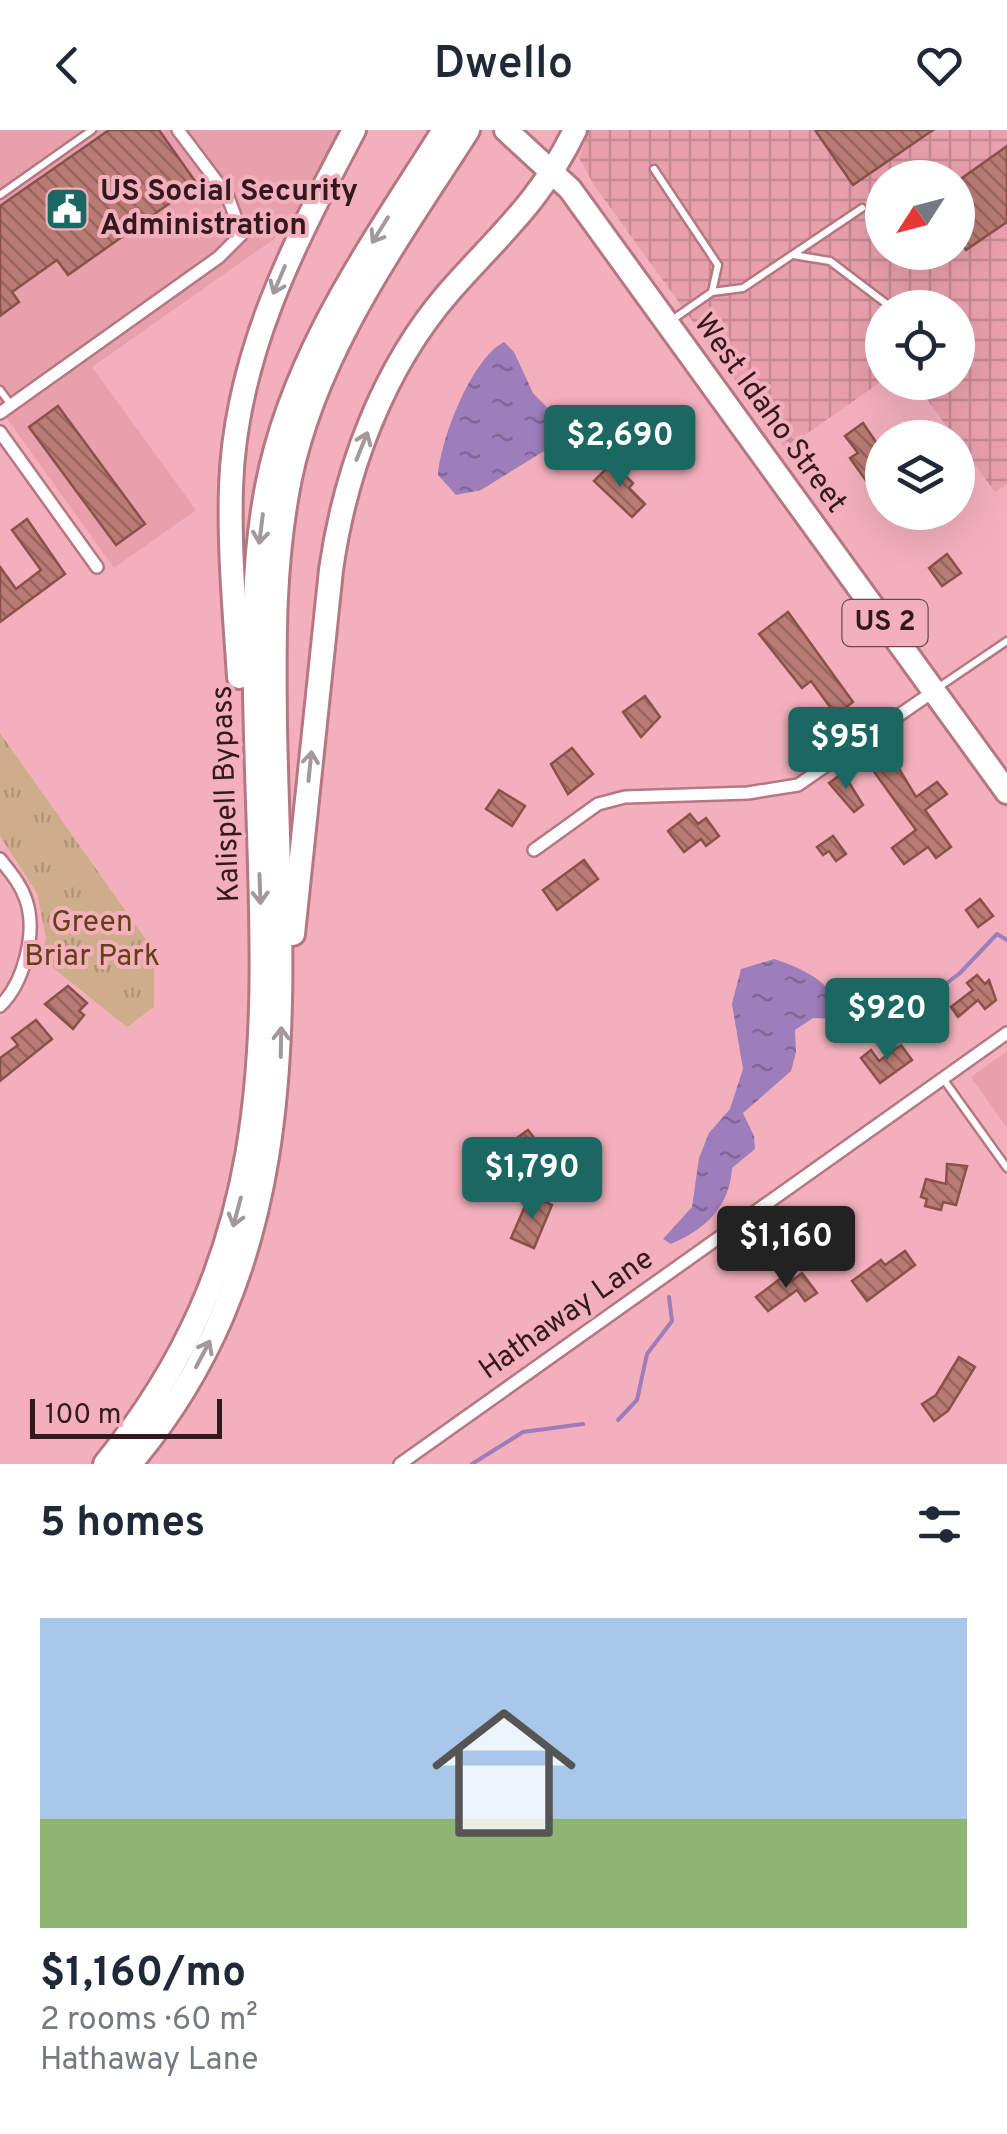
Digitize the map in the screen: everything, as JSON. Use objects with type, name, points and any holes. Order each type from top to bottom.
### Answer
[{"type":"highway","points":[[259,850],[245,773],[232,556],[231,486],[237,433],[256,338],[271,299],[354,130]]},
{"type":"highway","name":"Kalispell Bypass","points":[[105,1464],[146,1410],[191,1333],[236,1220],[252,1145],[261,1058],[254,618],[271,467],[310,354],[443,144],[468,130]]},
{"type":"highway","name":"West Idaho Street","points":[[506,130],[554,173],[1007,792]]},
{"type":"highway","points":[[282,1002],[294,930],[330,570],[352,473],[386,390],[418,333],[449,292],[526,211],[554,173],[575,130]]},
{"type":"highway","name":"Kalispell Bypass","points":[[130,1464],[189,1379],[231,1296],[273,1140],[282,1002],[274,626],[278,551],[290,481],[309,413],[347,326],[443,144]]},
{"type":"street","points":[[5,409],[219,257],[242,234],[227,195],[178,130]]},
{"type":"street","points":[[0,432],[98,567]]},
{"type":"street","points":[[534,850],[598,804],[625,797],[748,794],[798,784],[934,691]]},
{"type":"street","points":[[0,858],[25,896],[30,920],[18,979],[0,1006]]},
{"type":"street","name":"Hathaway Lane","points":[[400,1464],[1007,1033]]},
{"type":"lane","points":[[0,195],[92,130]]},
{"type":"lane","points":[[654,168],[710,247],[718,265],[712,292]]},
{"type":"lane","points":[[667,324],[712,292],[743,288],[862,208]]},
{"type":"lane","points":[[792,255],[830,261],[868,290]]},
{"type":"lane","points":[[0,390],[5,409]]},
{"type":"lane","points":[[934,691],[1007,641]]},
{"type":"lane","points":[[943,1079],[1007,1168]]},
{"type":"shaded area","points":[[0,130],[343,130],[287,230],[92,367],[196,510],[114,568],[0,409]]},
{"type":"shaded area","points":[[589,130],[1007,130],[1007,484],[995,492],[975,465],[975,420],[942,420],[927,400],[975,400],[975,290],[865,290],[865,393],[785,449],[594,185],[579,158]]},
{"type":"shaded area","points":[[1007,1051],[1007,1128],[971,1077]]},
{"type":"green space","name":"Green Briar Park","points":[[0,733],[154,951],[154,1007],[127,1027],[42,959],[46,938],[37,893],[0,836]]},
{"type":"green space","points":[[106,901],[135,940],[112,957],[83,918]]},
{"type":"water","points":[[504,342],[514,352],[533,393],[564,425],[562,440],[481,490],[456,495],[438,475],[445,441],[469,382],[492,351]]},
{"type":"water","points":[[774,959],[818,980],[833,996],[843,1019],[813,1018],[795,1030],[796,1052],[791,1071],[743,1113],[754,1136],[755,1149],[732,1168],[727,1194],[714,1215],[671,1244],[663,1239],[692,1207],[699,1158],[709,1133],[730,1109],[743,1069],[732,1004],[741,969]]},
{"type":"building","points":[[109,130],[159,130],[197,184],[68,275],[57,260],[12,292],[19,302],[0,316],[0,206]]},
{"type":"building","points":[[815,130],[933,130],[889,160],[865,160],[865,177],[853,185]]},
{"type":"building","points":[[1007,146],[1007,222],[975,244],[975,169]]},
{"type":"building","points":[[58,406],[145,524],[116,545],[29,427]]},
{"type":"building","points":[[863,423],[865,426],[865,479],[850,458],[858,453],[845,436]]},
{"type":"building","points":[[612,463],[633,483],[629,488],[645,504],[632,517],[594,481]]},
{"type":"building","points":[[27,519],[65,574],[0,622],[0,567],[16,589],[41,570],[12,530]]},
{"type":"building","points":[[947,554],[961,573],[942,586],[929,568]]},
{"type":"building","points":[[788,612],[853,702],[836,715],[811,681],[802,688],[759,634]]},
{"type":"building","points":[[645,696],[660,717],[641,737],[623,712]]},
{"type":"building","points":[[572,748],[593,774],[568,794],[551,764]]},
{"type":"building","points":[[889,752],[916,797],[937,782],[947,794],[925,810],[951,847],[936,858],[928,847],[904,864],[892,848],[916,830],[870,766]]},
{"type":"building","points":[[843,773],[863,805],[854,812],[829,783]]},
{"type":"building","points":[[499,790],[525,806],[512,826],[486,809]]},
{"type":"building","points":[[690,814],[698,824],[706,818],[719,836],[706,846],[701,839],[684,852],[668,831]]},
{"type":"building","points":[[833,836],[846,854],[836,861],[829,851],[823,855],[817,847]]},
{"type":"building","points":[[584,860],[598,879],[557,910],[543,890]]},
{"type":"building","points":[[980,899],[993,916],[978,927],[966,910]]},
{"type":"building","points":[[977,975],[985,984],[989,980],[996,1000],[985,1009],[978,1000],[958,1017],[951,1007],[973,990],[967,983]]},
{"type":"building","points":[[68,986],[87,1003],[79,1011],[84,1015],[73,1029],[45,1004]]},
{"type":"building","points":[[36,1020],[52,1039],[0,1081],[0,1058],[18,1045],[12,1038]]},
{"type":"building","points":[[901,1045],[912,1060],[880,1083],[861,1058],[871,1050],[879,1061]]},
{"type":"building","points":[[528,1130],[538,1143],[514,1160],[504,1147]]},
{"type":"building","points":[[947,1164],[967,1166],[956,1205],[943,1202],[941,1210],[925,1206],[927,1199],[921,1197],[926,1179],[946,1184]]},
{"type":"building","points":[[530,1195],[552,1205],[534,1248],[511,1238]]},
{"type":"building","points":[[905,1251],[915,1265],[867,1301],[852,1281],[881,1260],[885,1265]]},
{"type":"building","points":[[802,1273],[817,1293],[805,1301],[797,1290],[768,1311],[756,1297],[784,1276],[790,1282]]},
{"type":"building","points":[[959,1357],[975,1367],[948,1411],[934,1421],[922,1404],[936,1395]]},
{"type":"waterway","points":[[843,1019],[853,1016],[883,1029],[891,1026],[960,973],[997,934],[1007,940]]},
{"type":"waterway","points":[[618,1420],[637,1400],[647,1354],[672,1321],[669,1297]]},
{"type":"waterway","points":[[472,1464],[523,1432],[583,1424]]},
{"type":"place","name":"US Social Security Administration","points":[[67,209]]}]
